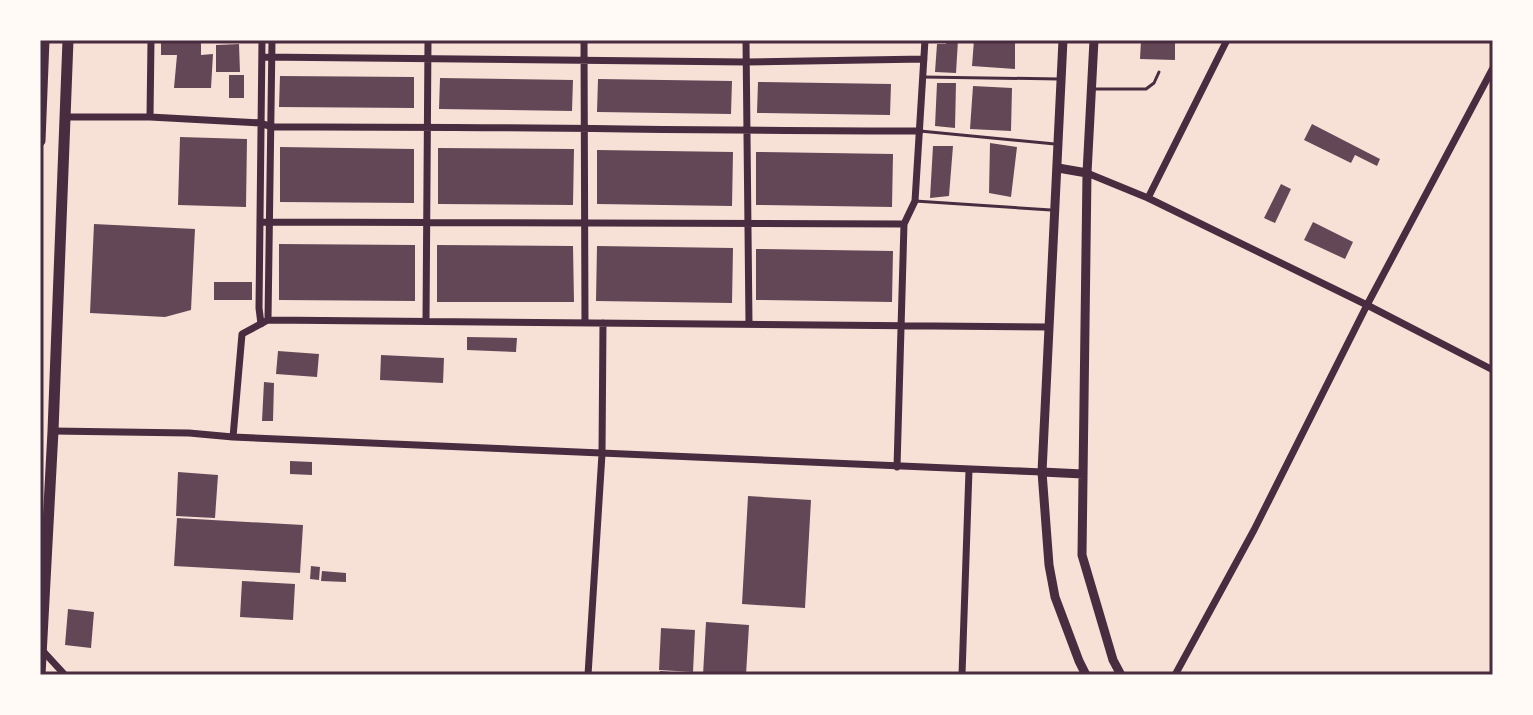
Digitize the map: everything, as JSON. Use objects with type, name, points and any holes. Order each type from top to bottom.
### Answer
[{"type":"highway","points":[[40,141],[44,40]]},
{"type":"highway","points":[[40,675],[68,40]]},
{"type":"street","points":[[150,117],[151,40]]},
{"type":"street","points":[[262,40],[259,308],[265,322]]},
{"type":"street","points":[[265,322],[270,222],[272,40]]},
{"type":"street","points":[[426,321],[428,40]]},
{"type":"street","points":[[584,40],[585,323]]},
{"type":"street","points":[[746,40],[749,324]]},
{"type":"street","points":[[897,467],[904,224],[915,201],[925,40]]},
{"type":"street","points":[[1063,40],[1042,472],[1049,565],[1055,597],[1086,675]]},
{"type":"street","points":[[1094,40],[1087,173],[1082,555],[1113,660],[1121,675]]},
{"type":"street","points":[[1148,198],[1227,40]]},
{"type":"street","points":[[262,57],[746,62],[924,59]]},
{"type":"street","points":[[1175,675],[1254,530],[1367,305],[1493,68]]},
{"type":"street","points":[[65,117],[150,117],[261,123],[271,127],[920,131]]},
{"type":"street","points":[[1058,168],[1087,173],[1148,198],[1493,370]]},
{"type":"street","points":[[260,222],[904,224]]},
{"type":"street","points":[[233,437],[242,334],[265,322],[1049,327]]},
{"type":"street","points":[[588,675],[602,454],[603,323]]},
{"type":"street","points":[[53,431],[189,433],[1083,474]]},
{"type":"street","points":[[962,675],[969,470]]},
{"type":"street","points":[[42,649],[65,675]]},
{"type":"lane","points":[[1091,89],[1146,89],[1154,83],[1159,72]]},
{"type":"lane","points":[[923,77],[1061,79]]},
{"type":"lane","points":[[920,131],[1059,145]]},
{"type":"lane","points":[[915,201],[1055,210]]},
{"type":"building","points":[[161,40],[201,40],[201,55],[213,54],[211,88],[174,88],[177,55],[161,55]]},
{"type":"building","points":[[946,40],[958,40],[956,73],[935,72],[937,44],[946,44]]},
{"type":"building","points":[[974,40],[1015,40],[1015,69],[972,66]]},
{"type":"building","points":[[1141,40],[1175,40],[1175,60],[1140,59]]},
{"type":"building","points":[[239,44],[240,72],[216,72],[216,45]]},
{"type":"building","points":[[229,75],[244,75],[244,98],[229,98]]},
{"type":"building","points":[[280,76],[414,77],[414,108],[279,107]]},
{"type":"building","points":[[440,78],[573,80],[572,111],[439,109]]},
{"type":"building","points":[[598,79],[732,81],[731,114],[597,112]]},
{"type":"building","points":[[758,82],[891,84],[890,115],[757,113]]},
{"type":"building","points":[[937,83],[956,83],[955,128],[935,126]]},
{"type":"building","points":[[973,86],[1012,88],[1011,131],[970,129]]},
{"type":"building","points":[[1312,124],[1380,159],[1377,166],[1355,155],[1351,163],[1304,140]]},
{"type":"building","points":[[180,137],[247,139],[246,207],[178,205]]},
{"type":"building","points":[[990,143],[1017,147],[1011,197],[989,193]]},
{"type":"building","points":[[933,146],[953,146],[949,196],[930,198]]},
{"type":"building","points":[[280,147],[414,149],[414,203],[280,202]]},
{"type":"building","points":[[438,148],[574,149],[573,205],[438,204]]},
{"type":"building","points":[[597,150],[733,152],[732,206],[597,204]]},
{"type":"building","points":[[756,152],[893,154],[892,207],[756,205]]},
{"type":"building","points":[[1281,184],[1291,189],[1275,223],[1264,218]]},
{"type":"building","points":[[1313,222],[1353,242],[1345,259],[1304,240]]},
{"type":"building","points":[[94,224],[195,229],[191,310],[165,317],[90,313]]},
{"type":"building","points":[[279,244],[415,245],[415,301],[279,300]]},
{"type":"building","points":[[437,245],[573,246],[574,302],[437,302]]},
{"type":"building","points":[[597,246],[733,248],[732,303],[596,301]]},
{"type":"building","points":[[756,249],[893,251],[892,302],[756,300]]},
{"type":"building","points":[[214,282],[252,282],[252,300],[214,300]]},
{"type":"building","points":[[467,337],[517,338],[516,352],[467,350]]},
{"type":"building","points":[[278,351],[319,354],[317,377],[276,374]]},
{"type":"building","points":[[381,355],[444,358],[443,383],[380,380]]},
{"type":"building","points":[[264,382],[274,383],[273,421],[262,421]]},
{"type":"building","points":[[290,461],[312,462],[312,475],[290,474]]},
{"type":"building","points":[[178,472],[218,475],[215,518],[176,516]]},
{"type":"building","points":[[748,496],[811,500],[805,608],[742,604]]},
{"type":"building","points":[[177,518],[303,525],[300,573],[174,566]]},
{"type":"building","points":[[311,566],[320,567],[319,580],[310,579]]},
{"type":"building","points":[[322,571],[346,573],[346,582],[321,581]]},
{"type":"building","points":[[242,581],[295,584],[293,620],[240,617]]},
{"type":"building","points":[[68,609],[94,612],[91,648],[65,645]]},
{"type":"building","points":[[706,622],[749,625],[746,675],[703,675]]},
{"type":"building","points":[[661,628],[695,630],[693,672],[659,670]]},
{"type":"building","points":[[660,671],[683,673],[683,675],[659,675]]}]
